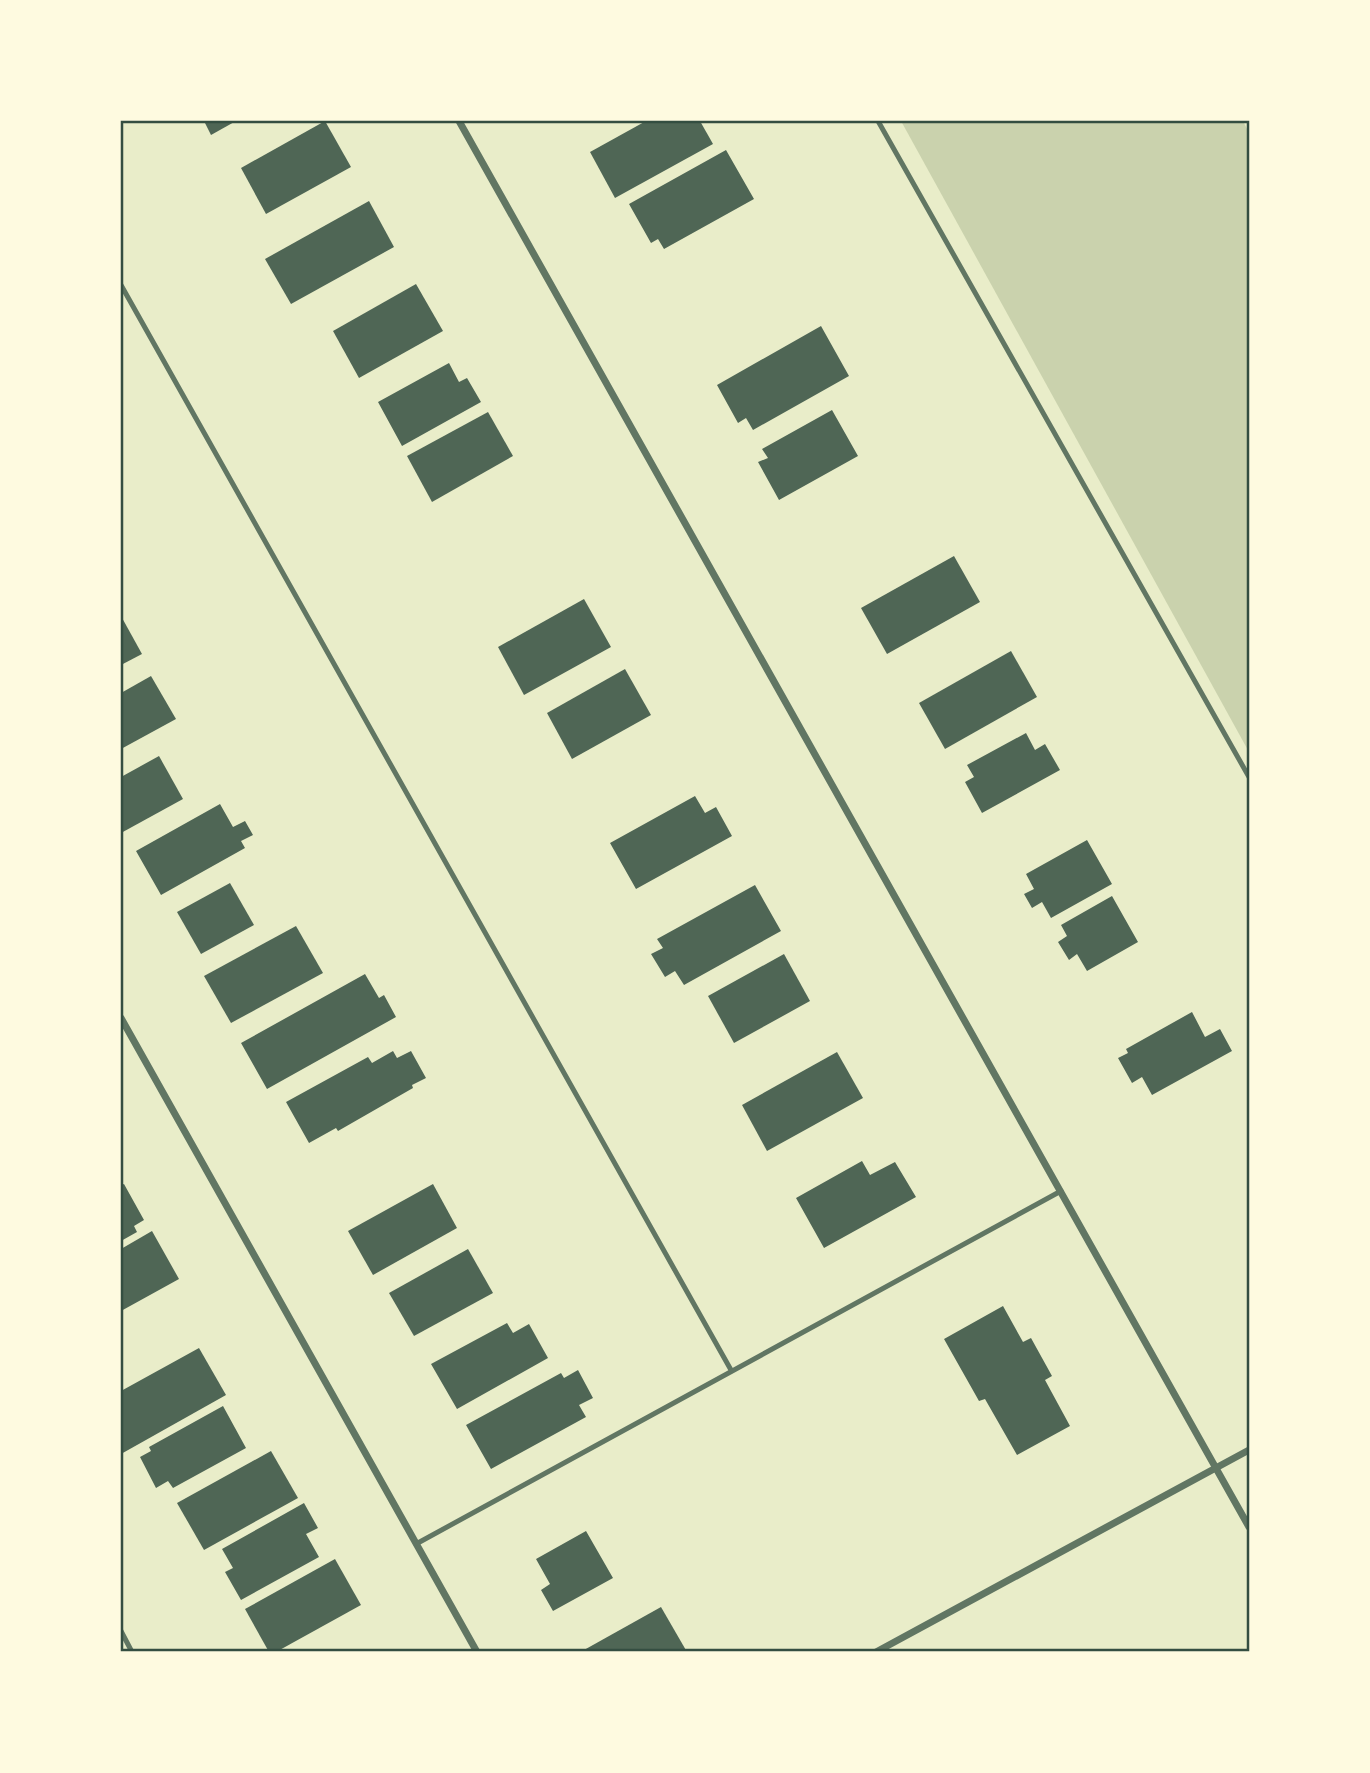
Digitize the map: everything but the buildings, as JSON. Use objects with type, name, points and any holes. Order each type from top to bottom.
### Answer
[{"type":"street","points":[[459,121],[1249,1527]]},
{"type":"street","points":[[121,1018],[477,1652]]},
{"type":"street","points":[[876,1652],[1249,1450]]},
{"type":"lane","points":[[878,121],[1249,777]]},
{"type":"lane","points":[[121,285],[731,1370]]},
{"type":"lane","points":[[416,1544],[1061,1191]]},
{"type":"lane","points":[[121,1631],[132,1652]]},
{"type":"green space","points":[[901,121],[1243,121],[1249,133],[1249,752]]}]
